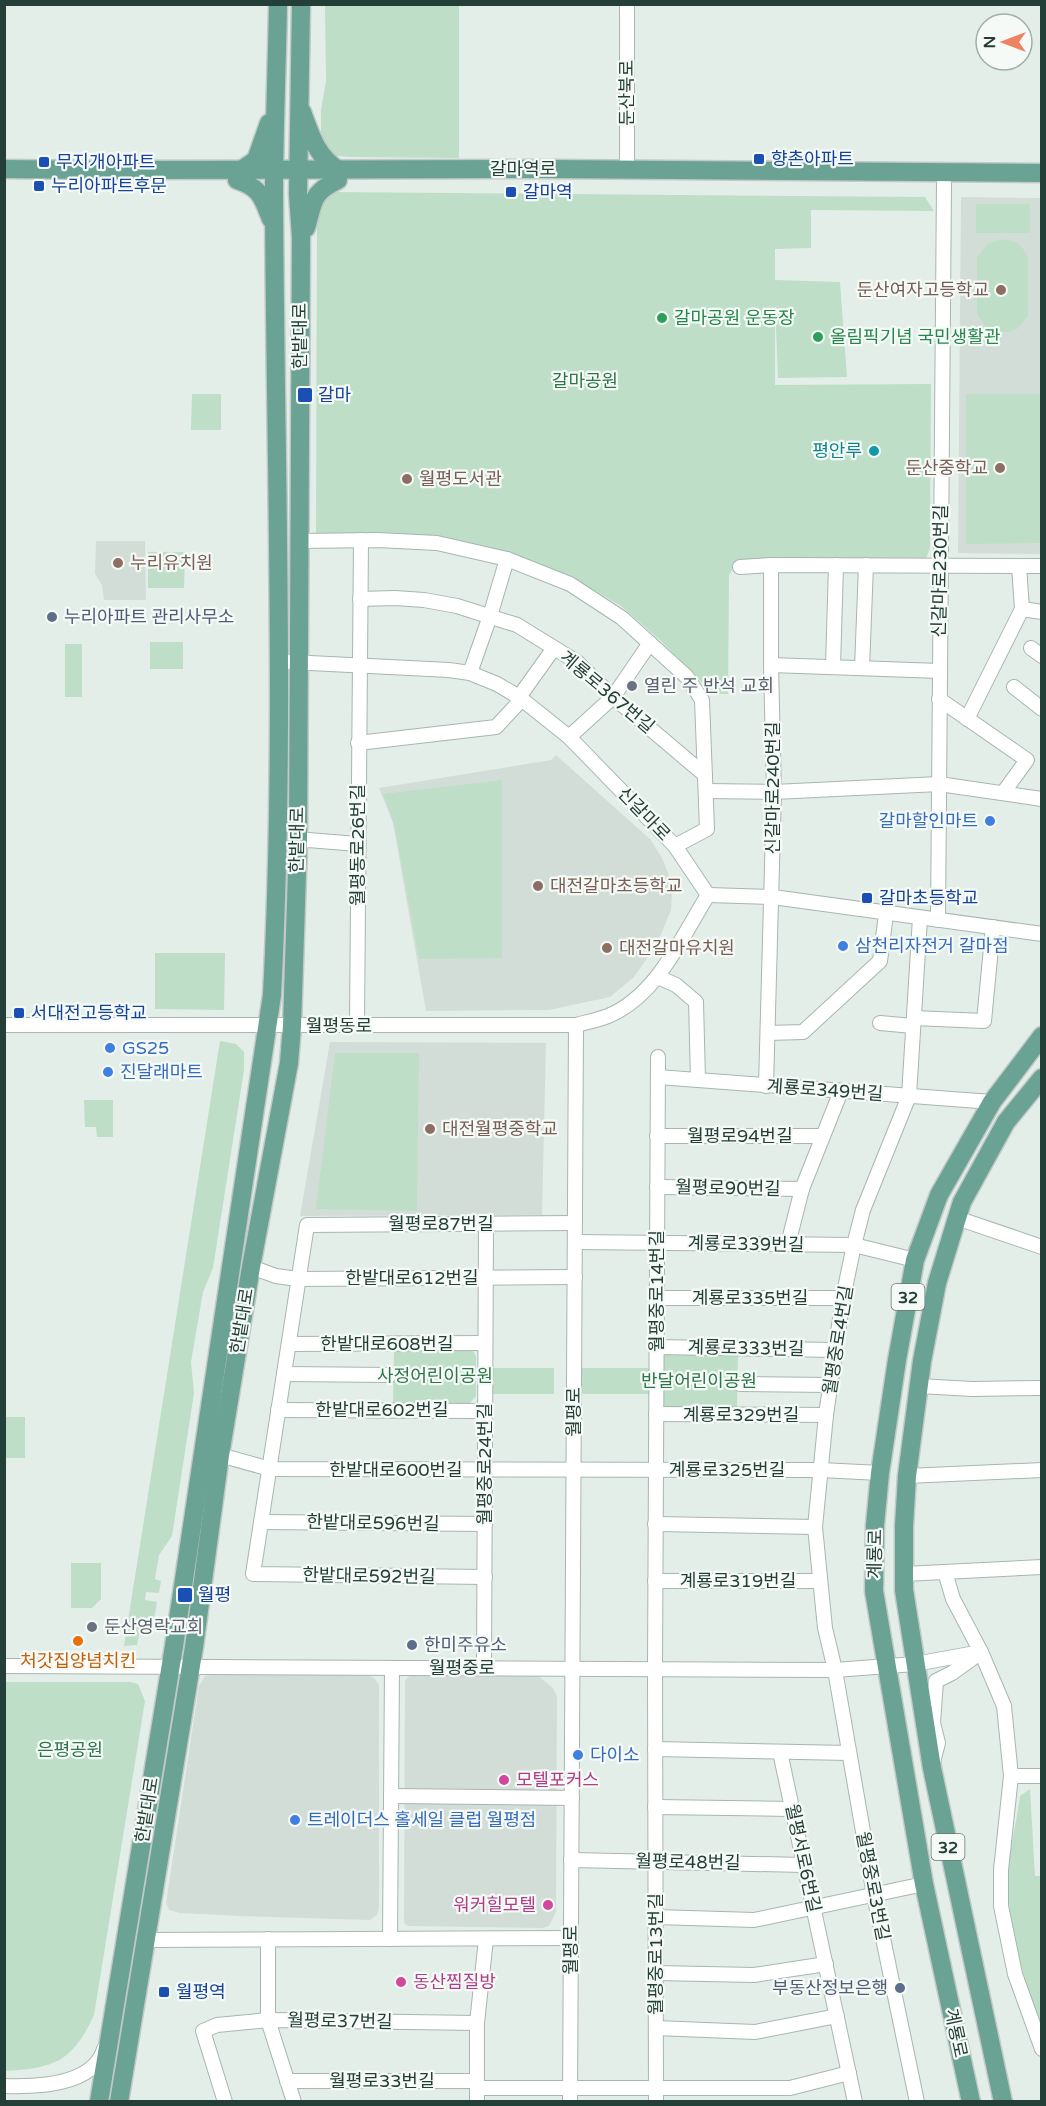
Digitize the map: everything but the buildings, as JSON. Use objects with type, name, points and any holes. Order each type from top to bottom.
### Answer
[{"type":"main road","name":"한밭대로","points":[[99,2102],[171,1667],[272,994],[277,898],[278,639],[274,175],[278,4]]},
{"type":"main road","name":"한밭대로","points":[[124,2072],[190,1667],[220,1455],[251,1267],[289,1063],[298,842],[301,237],[298,175],[302,4]]},
{"type":"main road","points":[[299,105],[318,153],[338,175],[324,186],[310,206],[307,226],[301,237]]},
{"type":"main road","points":[[275,238],[271,219],[261,196],[240,175],[256,160],[276,108]]},
{"type":"main road","name":"갈마역로","points":[[4,169],[240,175]]},
{"type":"main road","name":"갈마역로","points":[[4,179],[240,175],[627,176],[1041,173]]},
{"type":"main road","name":"갈마역로","points":[[627,176],[1041,183]]},
{"type":"main road","name":"계룡로","points":[[971,2102],[924,1884],[874,1591],[875,1524],[880,1473],[897,1360],[915,1260],[939,1195],[992,1102],[1041,1036]]},
{"type":"main road","name":"계룡로","points":[[1003,2102],[932,1768],[904,1590],[904,1526],[907,1476],[919,1386],[937,1283],[962,1202],[1006,1122],[1041,1078]]},
{"type":"main road","points":[[119,2102],[124,2072]]},
{"type":"street","name":"둔산북로","points":[[627,4],[627,176]]},
{"type":"street","name":"신갈마로230번길","points":[[938,920],[945,183]]},
{"type":"street","points":[[299,541],[361,540],[437,543],[507,559],[570,584],[622,618],[687,678],[702,700],[706,829],[675,846]]},
{"type":"street","name":"월평동로26번길","points":[[357,1026],[361,540]]},
{"type":"street","points":[[470,673],[507,559]]},
{"type":"street","points":[[740,567],[771,565],[1041,566]]},
{"type":"street","name":"신갈마로240번길","points":[[771,565],[773,897]]},
{"type":"street","points":[[833,667],[836,566]]},
{"type":"street","points":[[862,668],[866,566]]},
{"type":"street","points":[[967,719],[1022,609],[1019,566]]},
{"type":"street","name":"계룡로367번길","points":[[360,599],[424,600],[457,606],[518,625],[577,662],[613,697],[705,775]]},
{"type":"street","points":[[1022,609],[1041,612]]},
{"type":"street","points":[[569,737],[613,697],[650,643]]},
{"type":"street","points":[[358,743],[496,727],[520,698],[554,648]]},
{"type":"street","name":"신갈마로","points":[[278,661],[415,667],[470,673],[497,684],[520,698],[569,737],[675,846],[708,896]]},
{"type":"street","points":[[771,665],[939,671]]},
{"type":"street","points":[[1014,687],[1041,709]]},
{"type":"street","points":[[939,699],[1027,760],[1003,793]]},
{"type":"street","points":[[706,790],[774,792],[939,784],[1041,799]]},
{"type":"street","points":[[298,842],[308,840],[358,844]]},
{"type":"street","points":[[708,896],[773,897],[1041,934]]},
{"type":"street","name":"월평동로","points":[[4,1025],[576,1025],[608,1015],[642,994],[658,977],[708,896]]},
{"type":"street","points":[[766,1086],[773,897]]},
{"type":"street","points":[[768,1033],[803,1032],[880,961],[886,914]]},
{"type":"street","name":"월평중로4번길","points":[[835,1670],[825,1628],[815,1527],[826,1415],[843,1298],[863,1210],[909,1096],[920,918]]},
{"type":"street","points":[[880,1023],[984,1021],[993,927]]},
{"type":"street","points":[[658,977],[676,985],[696,1002],[698,1080]]},
{"type":"street","name":"월평로","points":[[570,2095],[576,1025]]},
{"type":"street","name":"월평중로14번길","points":[[655,1669],[658,1058]]},
{"type":"street","name":"계룡로349번길","points":[[658,1077],[992,1102]]},
{"type":"street","name":"월평로90번길","points":[[657,1187],[802,1189],[841,1091]]},
{"type":"street","name":"월평로94번길","points":[[657,1136],[822,1136]]},
{"type":"street","points":[[788,1244],[802,1189]]},
{"type":"street","points":[[957,1218],[1041,1246]]},
{"type":"street","name":"월평로87번길","points":[[298,1280],[307,1225],[575,1223]]},
{"type":"street","name":"월평중로24번길","points":[[484,1668],[486,1224]]},
{"type":"street","name":"계룡로339번길","points":[[575,1242],[854,1245],[915,1260]]},
{"type":"street","name":"한밭대로612번길","points":[[251,1267],[276,1276],[298,1280],[575,1277]]},
{"type":"street","points":[[261,1522],[298,1280]]},
{"type":"street","name":"계룡로335번길","points":[[657,1298],[843,1298]]},
{"type":"street","name":"한밭대로608번길","points":[[289,1344],[485,1343]]},
{"type":"street","name":"계룡로333번길","points":[[656,1347],[835,1350]]},
{"type":"street","points":[[284,1374],[390,1375]]},
{"type":"street","points":[[740,1384],[831,1385]]},
{"type":"street","points":[[919,1386],[972,1389],[1041,1388]]},
{"type":"street","name":"한밭대로602번길","points":[[278,1410],[485,1411]]},
{"type":"street","name":"계룡로329번길","points":[[656,1414],[826,1415]]},
{"type":"street","name":"한밭대로600번길","points":[[220,1455],[270,1469],[574,1470]]},
{"type":"street","name":"계룡로325번길","points":[[574,1470],[821,1470],[880,1473]]},
{"type":"street","points":[[907,1476],[1041,1470]]},
{"type":"street","name":"한밭대로596번길","points":[[261,1522],[485,1524]]},
{"type":"street","name":"한밭대로592번길","points":[[261,1522],[253,1574],[484,1577]]},
{"type":"street","points":[[656,1524],[815,1527]]},
{"type":"street","points":[[904,1574],[1041,1567]]},
{"type":"street","points":[[945,1572],[953,1599],[981,1652],[1004,1706],[1011,1776],[1001,1870],[1001,1906],[1015,1974],[1041,2049]]},
{"type":"street","name":"계룡로319번길","points":[[655,1581],[820,1581]]},
{"type":"street","points":[[932,1768],[938,1743],[933,1723],[936,1681],[952,1673],[981,1652]]},
{"type":"street","name":"월평중로","points":[[6,1666],[835,1670],[915,1664],[981,1652]]},
{"type":"street","points":[[390,1939],[392,1668]]},
{"type":"street","name":"월평중로13번길","points":[[655,1669],[656,2095]]},
{"type":"street","name":"월평중로3번길","points":[[835,1670],[874,1895],[917,2102]]},
{"type":"street","points":[[655,1749],[849,1753]]},
{"type":"street","name":"월평서로6번길","points":[[780,1752],[855,2102]]},
{"type":"street","points":[[1011,1776],[1041,1776]]},
{"type":"street","points":[[391,1796],[572,1798]]},
{"type":"street","points":[[655,1807],[792,1809]]},
{"type":"street","name":"월평로48번길","points":[[571,1860],[804,1864]]},
{"type":"street","points":[[656,1917],[754,1920],[924,1884]]},
{"type":"street","points":[[147,1940],[571,1938]]},
{"type":"street","points":[[268,1939],[268,2020],[294,2102]]},
{"type":"street","points":[[477,2090],[477,2023],[486,1939]]},
{"type":"street","points":[[656,1973],[754,1975],[826,1964]]},
{"type":"street","points":[[4,2086],[40,2087],[64,2082],[87,2071],[101,2059],[113,2015]]},
{"type":"street","points":[[656,2028],[754,2032],[837,2016]]},
{"type":"street","name":"월평로37번길","points":[[225,2102],[203,2031],[217,2025],[268,2020],[477,2023]]},
{"type":"street","points":[[124,2072],[125,2102]]},
{"type":"street","name":"월평로33번길","points":[[287,2081],[570,2095],[791,2095],[849,2073]]},
{"type":"shaded area","points":[[961,197],[1041,198],[1041,554],[958,553]]},
{"type":"shaded area","points":[[96,541],[145,541],[146,600],[104,600],[102,585],[95,574]]},
{"type":"shaded area","name":"대전갈마초등학교","points":[[556,755],[651,840],[662,858],[670,878],[672,895],[671,910],[657,944],[634,977],[610,997],[549,1010],[426,1011],[393,823],[379,788],[551,760]]},
{"type":"shaded area","name":"대전월평중학교","points":[[330,1042],[546,1043],[542,1215],[300,1216]]},
{"type":"shaded area","points":[[217,1674],[366,1674],[374,1678],[379,1685],[379,1908],[377,1915],[370,1920],[239,1916],[180,1913],[169,1910],[166,1903],[199,1686],[205,1676]]},
{"type":"shaded area","points":[[411,1674],[536,1674],[553,1688],[557,1697],[556,1912],[549,1926],[543,1928],[408,1926],[404,1923],[405,1681]]},
{"type":"green space","points":[[325,5],[459,5],[459,158],[330,155],[321,137],[321,110],[326,81]]},
{"type":"green space","name":"갈마공원","points":[[331,192],[925,197],[934,211],[811,210],[811,248],[775,249],[775,280],[840,282],[847,377],[778,378],[775,302],[775,385],[931,384],[930,548],[926,559],[744,559],[736,563],[729,575],[728,694],[713,694],[660,640],[621,606],[580,582],[531,561],[485,546],[432,536],[316,534],[317,220],[319,208]]},
{"type":"green space","points":[[976,204],[1030,204],[1030,233],[976,233]]},
{"type":"green space","points":[[1003,239],[1019,245],[1028,259],[1028,316],[1017,329],[1008,332],[993,331],[986,327],[977,314],[977,257],[987,244]]},
{"type":"green space","points":[[192,394],[221,394],[221,430],[191,430]]},
{"type":"green space","name":"둔산중학교","points":[[966,394],[1041,394],[1041,543],[966,544]]},
{"type":"green space","points":[[148,552],[185,552],[184,588],[148,588]]},
{"type":"green space","points":[[150,642],[183,642],[183,669],[150,669]]},
{"type":"green space","points":[[65,644],[82,644],[82,697],[65,697]]},
{"type":"green space","points":[[502,780],[502,958],[419,959],[394,823],[383,794]]},
{"type":"green space","points":[[155,953],[225,953],[224,1010],[155,1009]]},
{"type":"green space","points":[[220,1041],[236,1044],[244,1052],[244,1070],[213,1268],[203,1292],[191,1362],[194,1393],[172,1536],[159,1555],[155,1579],[161,1581],[159,1593],[146,1592],[145,1600],[157,1602],[153,1625],[141,1624],[137,1645],[124,1646]]},
{"type":"green space","points":[[335,1053],[419,1053],[417,1211],[316,1209]]},
{"type":"green space","points":[[84,1100],[113,1100],[113,1137],[97,1137],[96,1127],[85,1127]]},
{"type":"green space","name":"사정어린이공원","points":[[394,1348],[468,1349],[474,1352],[476,1396],[468,1405],[393,1405]]},
{"type":"green space","name":"반달어린이공원","points":[[661,1350],[738,1351],[737,1412],[661,1411]]},
{"type":"green space","points":[[489,1368],[554,1368],[554,1394],[489,1394]]},
{"type":"green space","points":[[581,1368],[649,1368],[649,1394],[581,1394]]},
{"type":"green space","points":[[5,1417],[25,1417],[25,1458],[5,1458]]},
{"type":"green space","points":[[71,1563],[101,1563],[101,1599],[92,1608],[71,1608]]},
{"type":"green space","name":"은평공원","points":[[5,1682],[130,1682],[138,1684],[145,1701],[94,2015],[78,2043],[60,2059],[37,2068],[5,2071]]},
{"type":"green space","points":[[1030,1789],[1035,1876],[1041,1876],[1041,2022],[1017,1952],[1010,1915],[1008,1878],[1009,1858],[1020,1796]]},
{"type":"place","name":"향촌아파트","points":[[759,159]]},
{"type":"place","name":"무지개아파트","points":[[44,162]]},
{"type":"place","name":"누리아파트후문","points":[[39,186]]},
{"type":"place","name":"갈마역","points":[[511,192]]},
{"type":"place","name":"둔산여자고등학교","points":[[1001,290]]},
{"type":"place","name":"갈마공원 운동장","points":[[662,318]]},
{"type":"place","name":"올림픽기념 국민생활관","points":[[818,337]]},
{"type":"place","name":"갈마","points":[[305,395]]},
{"type":"place","name":"평안루","points":[[874,451]]},
{"type":"place","name":"둔산중학교","points":[[1000,468]]},
{"type":"place","name":"월평도서관","points":[[407,479]]},
{"type":"place","name":"누리유치원","points":[[118,563]]},
{"type":"place","name":"누리아파트 관리사무소","points":[[52,617]]},
{"type":"place","name":"열린 주 반석 교회","points":[[632,686]]},
{"type":"place","name":"갈마할인마트","points":[[990,821]]},
{"type":"place","name":"대전갈마초등학교","points":[[538,886]]},
{"type":"place","name":"갈마초등학교","points":[[867,898]]},
{"type":"place","name":"삼천리자전거 갈마점","points":[[843,946]]},
{"type":"place","name":"대전갈마유치원","points":[[607,948]]},
{"type":"place","name":"서대전고등학교","points":[[19,1013]]},
{"type":"place","name":"GS25","points":[[110,1048]]},
{"type":"place","name":"진달래마트","points":[[108,1072]]},
{"type":"place","name":"대전월평중학교","points":[[430,1129]]},
{"type":"place","name":"월평","points":[[185,1595]]},
{"type":"place","name":"둔산영락교회","points":[[92,1627]]},
{"type":"place","name":"처갓집양념치킨","points":[[78,1641]]},
{"type":"place","name":"한미주유소","points":[[412,1645]]},
{"type":"place","name":"다이소","points":[[578,1755]]},
{"type":"place","name":"모텔포커스","points":[[504,1780]]},
{"type":"place","name":"트레이더스 홀세일 클럽 월평점","points":[[295,1820]]},
{"type":"place","name":"워커힐모텔","points":[[548,1905]]},
{"type":"place","name":"동산찜질방","points":[[401,1982]]},
{"type":"place","name":"부동산정보은행","points":[[900,1988]]},
{"type":"place","name":"월평역","points":[[164,1992]]}]
